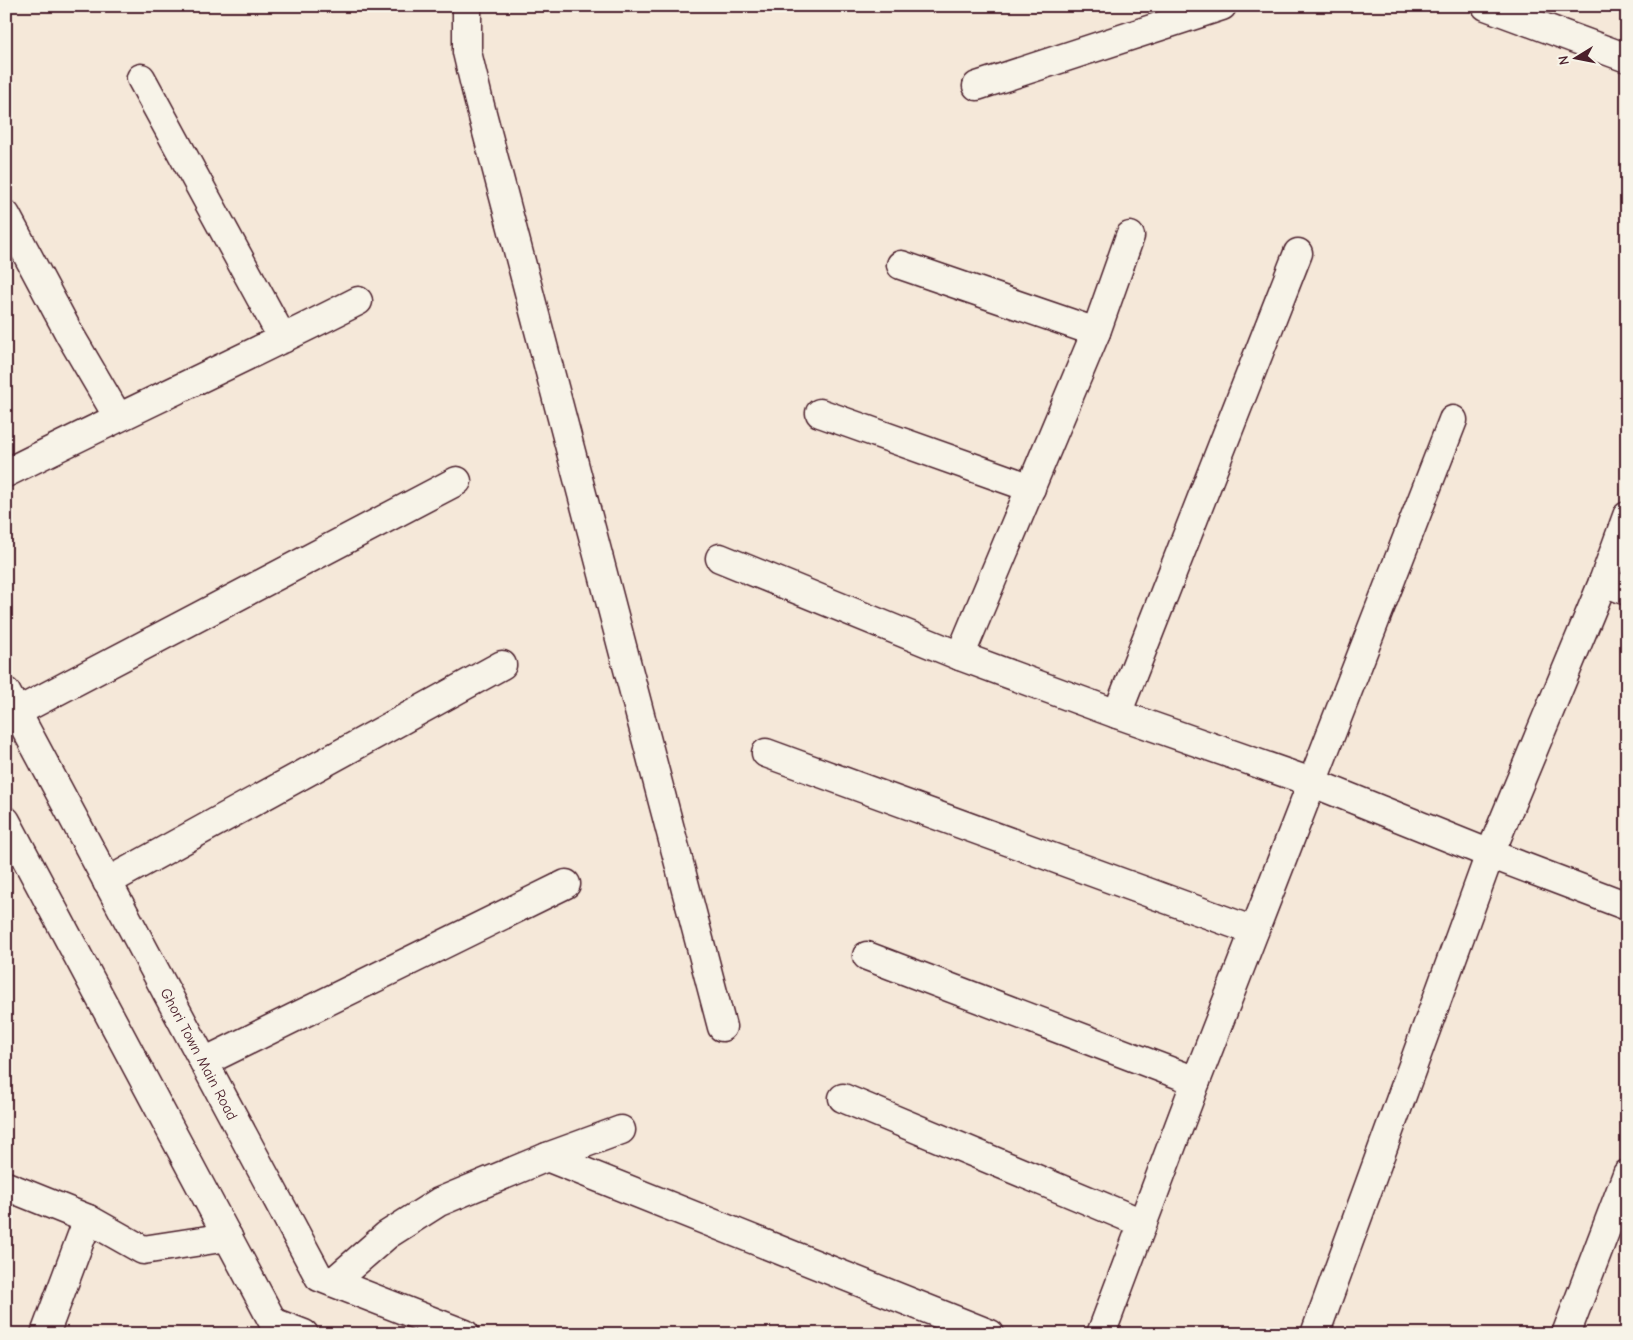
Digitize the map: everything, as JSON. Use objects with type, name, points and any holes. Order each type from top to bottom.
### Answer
[{"type":"street","points":[[467,6],[467,52],[478,98],[722,1027]]},
{"type":"street","points":[[977,86],[1222,6]]},
{"type":"street","points":[[1486,6],[1627,58]]},
{"type":"street","points":[[141,78],[283,339]]},
{"type":"street","points":[[6,215],[70,336],[118,417]]},
{"type":"street","points":[[960,656],[1096,332],[1130,236]]},
{"type":"street","points":[[1118,714],[1298,253]]},
{"type":"street","points":[[901,265],[1096,332]]},
{"type":"street","points":[[6,473],[358,301]]},
{"type":"street","points":[[820,413],[1031,488]]},
{"type":"street","points":[[1101,1334],[1311,782],[1453,420]]},
{"type":"street","points":[[12,702],[457,481]]},
{"type":"street","points":[[1315,1334],[1490,854],[1615,586],[1627,516]]},
{"type":"street","points":[[720,558],[960,656],[1311,782],[1490,854],[1627,906]]},
{"type":"street","points":[[107,882],[502,665]]},
{"type":"street","name":"Ghori Town Main Road","points":[[12,702],[318,1277],[465,1334]]},
{"type":"street","points":[[766,753],[1254,931]]},
{"type":"street","points":[[6,821],[228,1237],[265,1324],[273,1322],[304,1334]]},
{"type":"street","points":[[204,1062],[566,884]]},
{"type":"street","points":[[867,956],[1196,1081]]},
{"type":"street","points":[[843,1098],[1142,1223]]},
{"type":"street","points":[[333,1282],[387,1235],[439,1202],[547,1157],[621,1130]]},
{"type":"street","points":[[547,1157],[990,1334]]},
{"type":"street","points":[[1566,1334],[1627,1174]]},
{"type":"street","points":[[6,1186],[88,1219],[143,1250],[228,1237]]},
{"type":"street","points":[[44,1334],[88,1219]]}]
